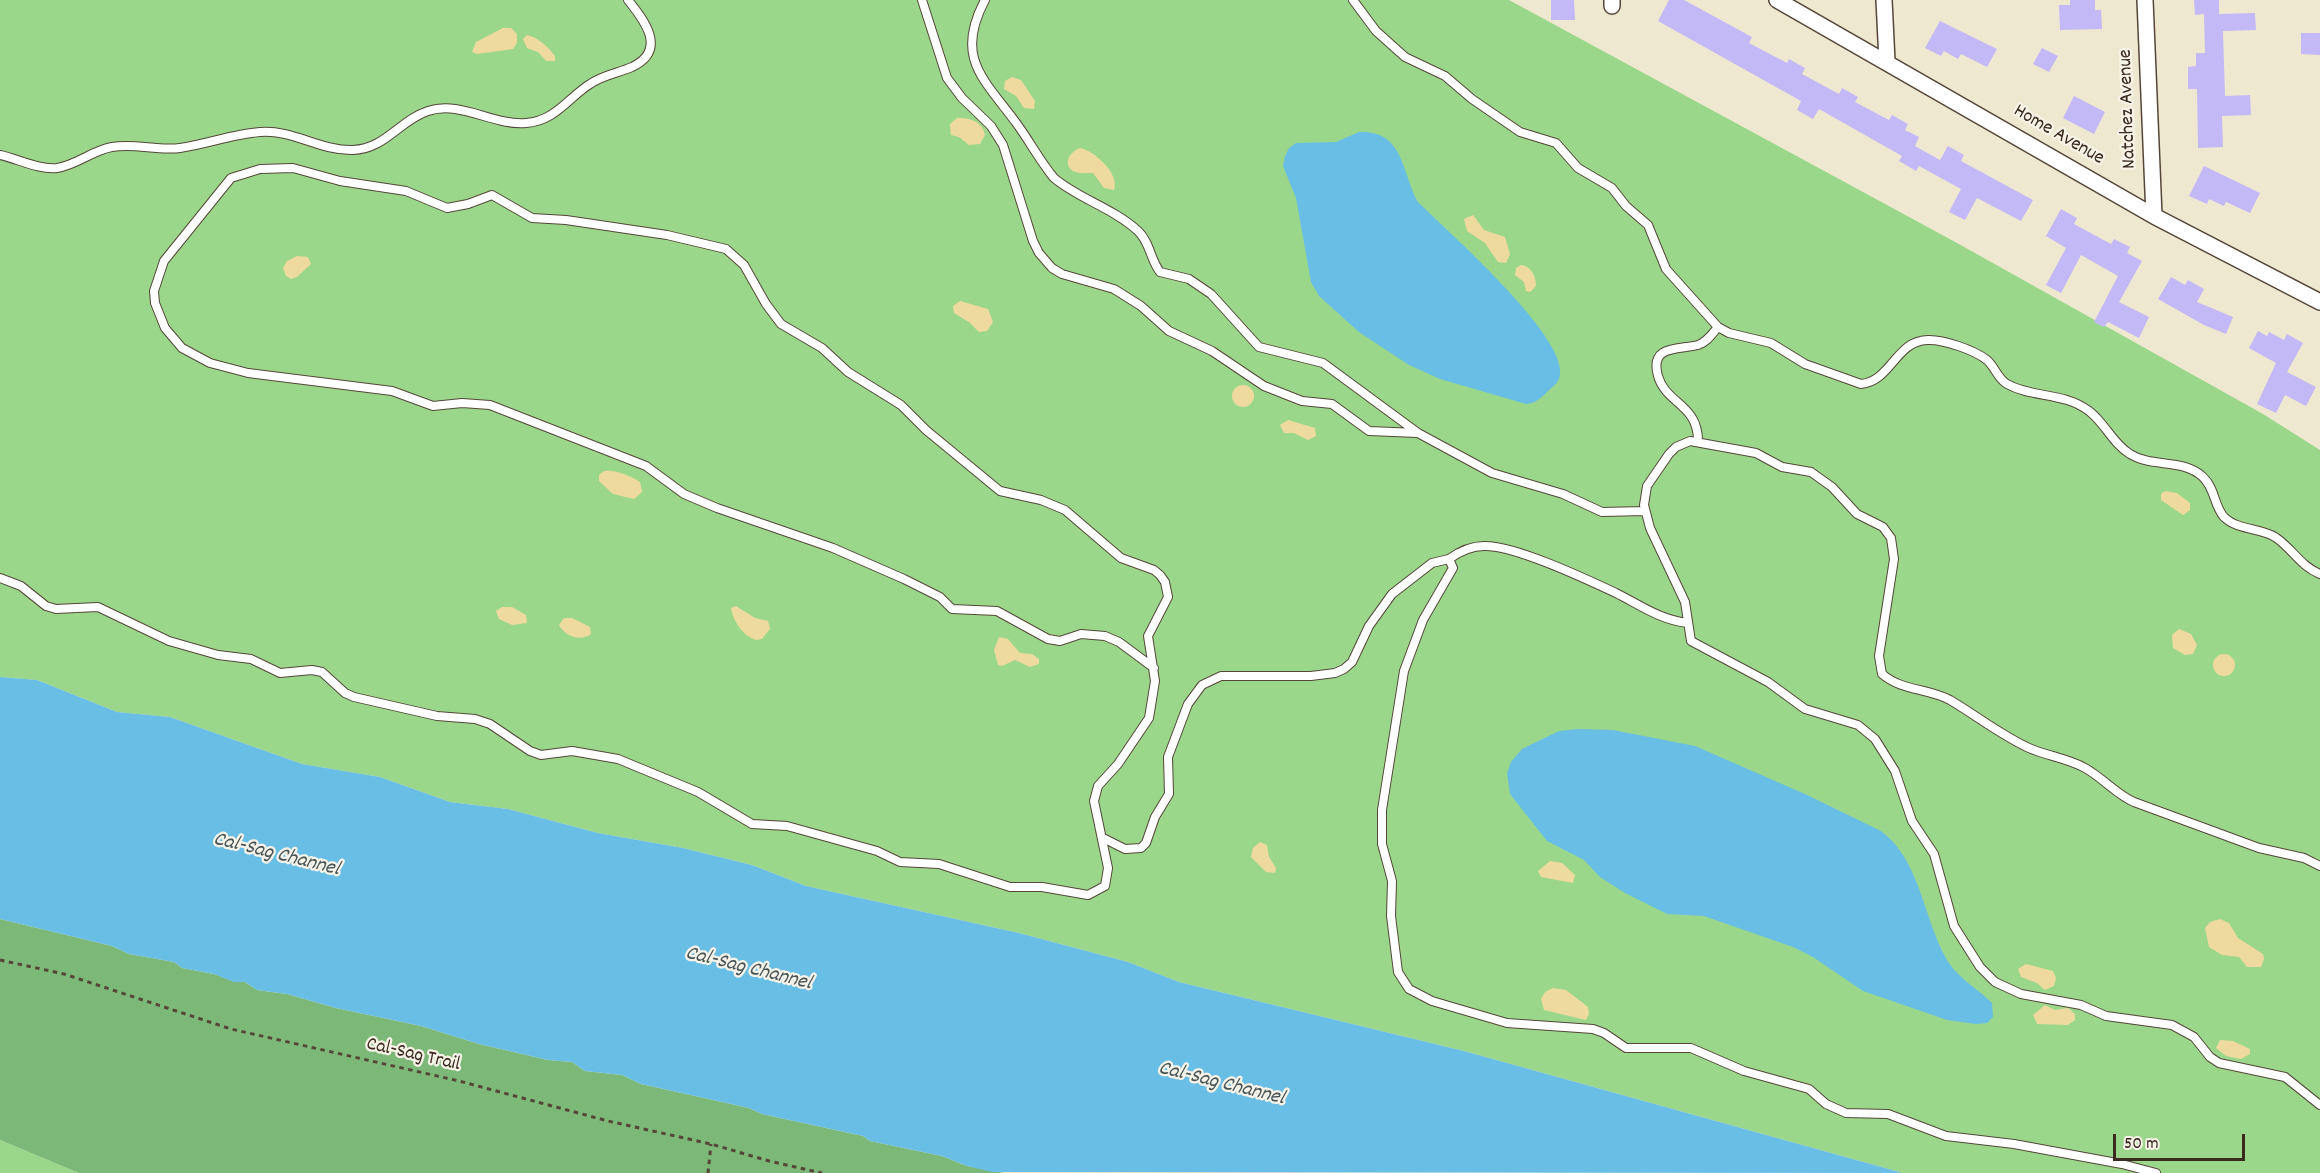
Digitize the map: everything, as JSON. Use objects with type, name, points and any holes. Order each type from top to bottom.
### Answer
[{"type":"street","name":"Home Avenue","points":[[1778,0],[2154,216],[2320,302]]},
{"type":"street","points":[[1884,0],[1887,61]]},
{"type":"street","name":"Natchez Avenue","points":[[2145,0],[2154,216]]},
{"type":"lane","points":[[0,155],[55,168],[111,147],[179,148],[265,131],[289,135],[323,147],[353,150],[379,143],[428,111],[438,109],[451,109],[502,122],[529,123],[559,111],[592,82],[632,67],[646,54],[651,36],[648,26],[628,0]]},
{"type":"lane","points":[[922,0],[947,78],[962,98],[998,135],[1008,158],[1033,241],[1039,253],[1052,268],[1062,274],[1114,289],[1141,306],[1169,331],[1212,351],[1264,386],[1302,401],[1332,404],[1369,431],[1418,433]]},
{"type":"lane","points":[[985,0],[973,25],[971,36],[978,68],[1054,178],[1067,189],[1112,213],[1138,231],[1150,248],[1160,272],[1189,279],[1211,294],[1259,347],[1323,363],[1418,433],[1492,473],[1563,494],[1602,512],[1645,511]]},
{"type":"lane","points":[[1353,0],[1376,31],[1405,57],[1445,76],[1472,99],[1520,132],[1556,143],[1578,168],[1612,188],[1626,206],[1647,225],[1666,269],[1718,327],[1729,333],[1771,343],[1805,364],[1861,384],[1884,374],[1901,352],[1918,342],[1935,341],[1972,352],[1985,358],[2007,384],[2068,400],[2088,410],[2130,454],[2142,459],[2191,469],[2203,477],[2212,488],[2224,517],[2277,538],[2308,569],[2320,574]]},
{"type":"lane","points":[[0,578],[21,586],[46,606],[56,609],[98,607],[169,641],[218,655],[251,659],[280,672],[312,670],[322,672],[345,693],[354,697],[438,716],[476,719],[490,724],[530,751],[541,755],[572,752],[618,759],[698,792],[752,824],[787,826],[877,851],[900,862],[939,864],[1003,886],[1042,887],[1088,895],[1105,886],[1108,878],[1103,838],[1096,813],[1095,794],[1098,786],[1118,764],[1146,726],[1155,681],[1154,668],[1148,636],[1168,597],[1165,582],[1160,575],[1154,570],[1121,558],[1065,510],[1041,500],[1000,491],[926,430],[901,405],[848,372],[822,348],[781,324],[765,304],[744,265],[726,249],[676,237],[566,220],[532,218],[492,195],[462,206],[447,208],[391,187],[358,185],[308,170],[275,167],[244,173],[223,185],[202,217],[177,243],[158,277],[155,303],[165,328],[182,348],[210,363],[248,373],[392,391],[433,406],[462,403],[490,405],[646,466],[684,494],[717,508],[822,544],[904,579],[940,597],[952,609],[997,611],[1048,639],[1059,641],[1081,634],[1105,636],[1119,642],[1154,668]]},
{"type":"lane","points":[[1698,441],[1691,414],[1663,387],[1657,373],[1658,358],[1669,349],[1699,345],[1708,340],[1718,327]]},
{"type":"lane","points":[[2320,866],[2304,858],[2259,848],[2122,797],[2088,769],[2019,743],[1934,693],[1902,687],[1889,681],[1882,674],[1879,656],[1894,559],[1891,538],[1882,527],[1857,514],[1832,487],[1811,472],[1782,466],[1756,453],[1698,441],[1684,442],[1669,454],[1647,486],[1645,511],[1657,543],[1680,588],[1691,641],[1696,646],[1727,659],[1768,682],[1805,709],[1858,725],[1875,738],[1895,771],[1912,821],[1934,854],[1954,926],[1980,967],[1995,982],[2021,994],[2081,1005],[2106,1016],[2172,1025],[2194,1037],[2210,1057],[2219,1063],[2284,1077],[2320,1105]]},
{"type":"lane","points":[[1103,838],[1125,849],[1142,848],[1146,843],[1155,818],[1169,794],[1168,757],[1188,704],[1202,685],[1221,676],[1311,676],[1335,673],[1344,669],[1352,662],[1380,608],[1392,594],[1432,563],[1449,559],[1474,547],[1502,549],[1563,570],[1665,619],[1688,623]]},
{"type":"lane","points":[[1449,559],[1453,568],[1423,620],[1404,671],[1382,810],[1382,844],[1392,881],[1391,916],[1398,972],[1409,989],[1432,1001],[1507,1023],[1593,1029],[1604,1033],[1626,1048],[1691,1048],[1744,1071],[1809,1089],[1826,1104],[1846,1113],[1888,1114],[1946,1136],[2014,1144],[2122,1164],[2156,1173]]},
{"type":"path","name":"Cal-Sag Trail","points":[[0,960],[64,974],[231,1029],[459,1081],[608,1121],[711,1144],[822,1173]]},
{"type":"path","points":[[708,1173],[711,1144]]},
{"type":"green space","points":[[0,0],[1509,0],[1957,243],[2263,414],[2320,450],[2320,1173],[1903,1173],[1464,1051],[1179,982],[1128,962],[1019,933],[806,886],[752,865],[683,848],[598,833],[508,809],[450,802],[380,777],[302,764],[170,717],[117,712],[37,680],[0,677]]},
{"type":"green space","points":[[0,919],[112,946],[129,954],[174,962],[182,968],[214,974],[235,982],[245,982],[257,990],[287,994],[336,1008],[421,1026],[479,1044],[548,1060],[572,1062],[585,1071],[622,1075],[641,1084],[749,1108],[762,1114],[863,1136],[870,1141],[942,1156],[967,1166],[1004,1173],[79,1173],[0,1140]]},
{"type":"green space","points":[[0,1140],[79,1173],[0,1173]]},
{"type":"sand","points":[[503,28],[511,28],[517,34],[517,43],[513,49],[477,54],[472,52],[476,42]]},
{"type":"sand","points":[[527,35],[546,46],[555,56],[555,61],[546,61],[538,52],[527,48],[523,39]]},
{"type":"sand","points":[[1012,77],[1021,80],[1035,101],[1034,109],[1024,108],[1016,96],[1004,89],[1005,81]]},
{"type":"sand","points":[[957,118],[967,118],[982,127],[985,135],[980,144],[969,145],[959,137],[951,135],[950,124]]},
{"type":"sand","points":[[1080,148],[1099,158],[1110,170],[1115,184],[1114,190],[1104,188],[1093,173],[1077,173],[1070,168],[1069,158]]},
{"type":"sand","points":[[1473,215],[1484,230],[1505,237],[1510,254],[1506,263],[1498,262],[1485,243],[1467,231],[1464,219]]},
{"type":"sand","points":[[297,256],[308,257],[311,264],[297,277],[291,279],[286,276],[283,268],[287,261]]},
{"type":"sand","points":[[1521,265],[1530,269],[1535,279],[1536,286],[1530,292],[1526,291],[1524,282],[1515,275],[1516,268]]},
{"type":"sand","points":[[960,301],[988,309],[993,322],[987,331],[979,332],[969,322],[954,313],[953,306]]},
{"type":"sand","points":[[1243,385],[1251,388],[1254,396],[1251,404],[1243,407],[1235,404],[1232,396],[1235,388]]},
{"type":"sand","points":[[1288,420],[1315,428],[1316,436],[1308,440],[1294,433],[1284,433],[1280,425]]},
{"type":"sand","points":[[604,471],[628,475],[640,482],[642,492],[634,499],[613,494],[599,481],[599,475]]},
{"type":"sand","points":[[2165,491],[2177,493],[2190,503],[2190,510],[2183,515],[2161,500],[2161,494]]},
{"type":"sand","points":[[736,606],[755,618],[768,621],[770,629],[762,639],[751,638],[739,627],[731,608]]},
{"type":"sand","points":[[502,607],[512,607],[526,615],[527,623],[512,625],[499,619],[496,611]]},
{"type":"sand","points":[[564,618],[572,618],[590,627],[591,634],[582,638],[569,635],[559,625]]},
{"type":"sand","points":[[2179,629],[2191,634],[2197,645],[2193,654],[2185,655],[2173,648],[2172,635]]},
{"type":"sand","points":[[999,637],[1008,639],[1020,653],[1032,654],[1039,659],[1039,664],[1030,667],[1015,660],[1002,666],[998,665],[994,650]]},
{"type":"sand","points":[[2224,654],[2232,657],[2235,665],[2232,673],[2224,676],[2216,673],[2213,665],[2216,657]]},
{"type":"sand","points":[[1260,842],[1267,845],[1269,857],[1276,868],[1275,873],[1266,872],[1251,857],[1253,848]]},
{"type":"sand","points":[[1550,861],[1562,863],[1575,875],[1573,883],[1541,877],[1538,871]]},
{"type":"sand","points":[[2220,919],[2229,923],[2238,938],[2263,954],[2261,967],[2247,967],[2239,957],[2222,955],[2209,947],[2205,928],[2210,922]]},
{"type":"sand","points":[[2026,964],[2053,971],[2056,978],[2054,986],[2045,990],[2037,983],[2021,977],[2018,969]]},
{"type":"sand","points":[[1553,988],[1566,990],[1588,1007],[1589,1014],[1586,1020],[1544,1010],[1541,999],[1545,992]]},
{"type":"sand","points":[[2045,1005],[2055,1010],[2068,1008],[2075,1014],[2075,1020],[2068,1025],[2037,1024],[2033,1015]]},
{"type":"sand","points":[[2220,1040],[2233,1041],[2250,1049],[2250,1054],[2241,1059],[2226,1056],[2216,1048]]},
{"type":"water","points":[[1359,132],[1374,133],[1393,145],[1418,202],[1478,259],[1526,311],[1545,336],[1557,358],[1560,375],[1556,384],[1539,399],[1526,404],[1440,379],[1409,365],[1359,332],[1319,296],[1311,282],[1296,198],[1283,166],[1285,156],[1289,148],[1296,143],[1336,142]]},
{"type":"water","name":"Cal-Sag Channel","points":[[0,677],[37,680],[117,712],[170,717],[302,764],[380,777],[450,802],[508,809],[598,833],[683,848],[752,865],[806,886],[1019,933],[1128,962],[1179,982],[1464,1051],[1903,1173],[992,1172],[967,1166],[942,1156],[870,1141],[863,1136],[641,1084],[622,1075],[585,1071],[572,1062],[548,1060],[479,1044],[421,1026],[336,1008],[287,994],[257,990],[245,982],[234,982],[214,974],[182,968],[174,962],[129,954],[112,946],[0,919]]},
{"type":"water","points":[[1613,730],[1695,746],[1805,794],[1881,831],[1894,843],[1913,873],[1938,942],[1950,965],[1992,1003],[1993,1017],[1987,1023],[1976,1024],[1947,1020],[1863,991],[1813,957],[1793,947],[1704,916],[1667,914],[1625,893],[1600,877],[1584,860],[1547,841],[1510,794],[1507,773],[1511,762],[1522,749],[1559,731]]},
{"type":"building","points":[[1551,0],[1574,0],[1575,20],[1551,20]]},
{"type":"building","points":[[1669,0],[1684,0],[1752,37],[1749,43],[1787,63],[1789,59],[1805,68],[1802,74],[1839,94],[1842,88],[1858,97],[1855,102],[1889,120],[1892,115],[1908,124],[1905,130],[1919,137],[1915,146],[1940,160],[1948,146],[1964,155],[1961,161],[2033,200],[2021,221],[1977,198],[1965,220],[1949,212],[1961,189],[1919,166],[1916,171],[1899,161],[1902,156],[1819,109],[1813,119],[1797,110],[1801,101],[1658,21]]},
{"type":"building","points":[[2070,0],[2095,0],[2095,10],[2101,10],[2102,29],[2060,30],[2059,5],[2070,5]]},
{"type":"building","points":[[2194,0],[2219,0],[2219,14],[2255,13],[2256,30],[2223,31],[2225,96],[2250,95],[2251,115],[2222,116],[2223,147],[2198,148],[2197,89],[2188,89],[2188,67],[2196,66],[2196,53],[2205,53],[2204,14],[2195,15]]},
{"type":"building","points":[[1940,21],[1997,49],[1987,67],[1961,54],[1958,59],[1944,51],[1941,56],[1925,48]]},
{"type":"building","points":[[2301,33],[2320,33],[2320,55],[2301,54]]},
{"type":"building","points":[[2042,48],[2058,56],[2049,72],[2033,64]]},
{"type":"building","points":[[2074,96],[2105,112],[2094,134],[2063,118]]},
{"type":"building","points":[[2204,166],[2260,193],[2250,213],[2226,202],[2224,206],[2209,199],[2207,204],[2189,196]]},
{"type":"building","points":[[2061,209],[2077,218],[2074,224],[2111,244],[2114,239],[2130,247],[2127,253],[2142,261],[2119,302],[2149,317],[2139,338],[2108,322],[2104,327],[2094,322],[2118,276],[2081,255],[2061,293],[2046,285],[2066,248],[2046,236]]},
{"type":"building","points":[[2171,277],[2185,285],[2188,280],[2204,289],[2197,302],[2233,317],[2226,334],[2204,325],[2158,299]]},
{"type":"building","points":[[2258,331],[2267,336],[2269,332],[2284,340],[2287,334],[2303,343],[2287,372],[2316,387],[2306,406],[2285,395],[2276,413],[2257,404],[2276,363],[2249,348]]}]
